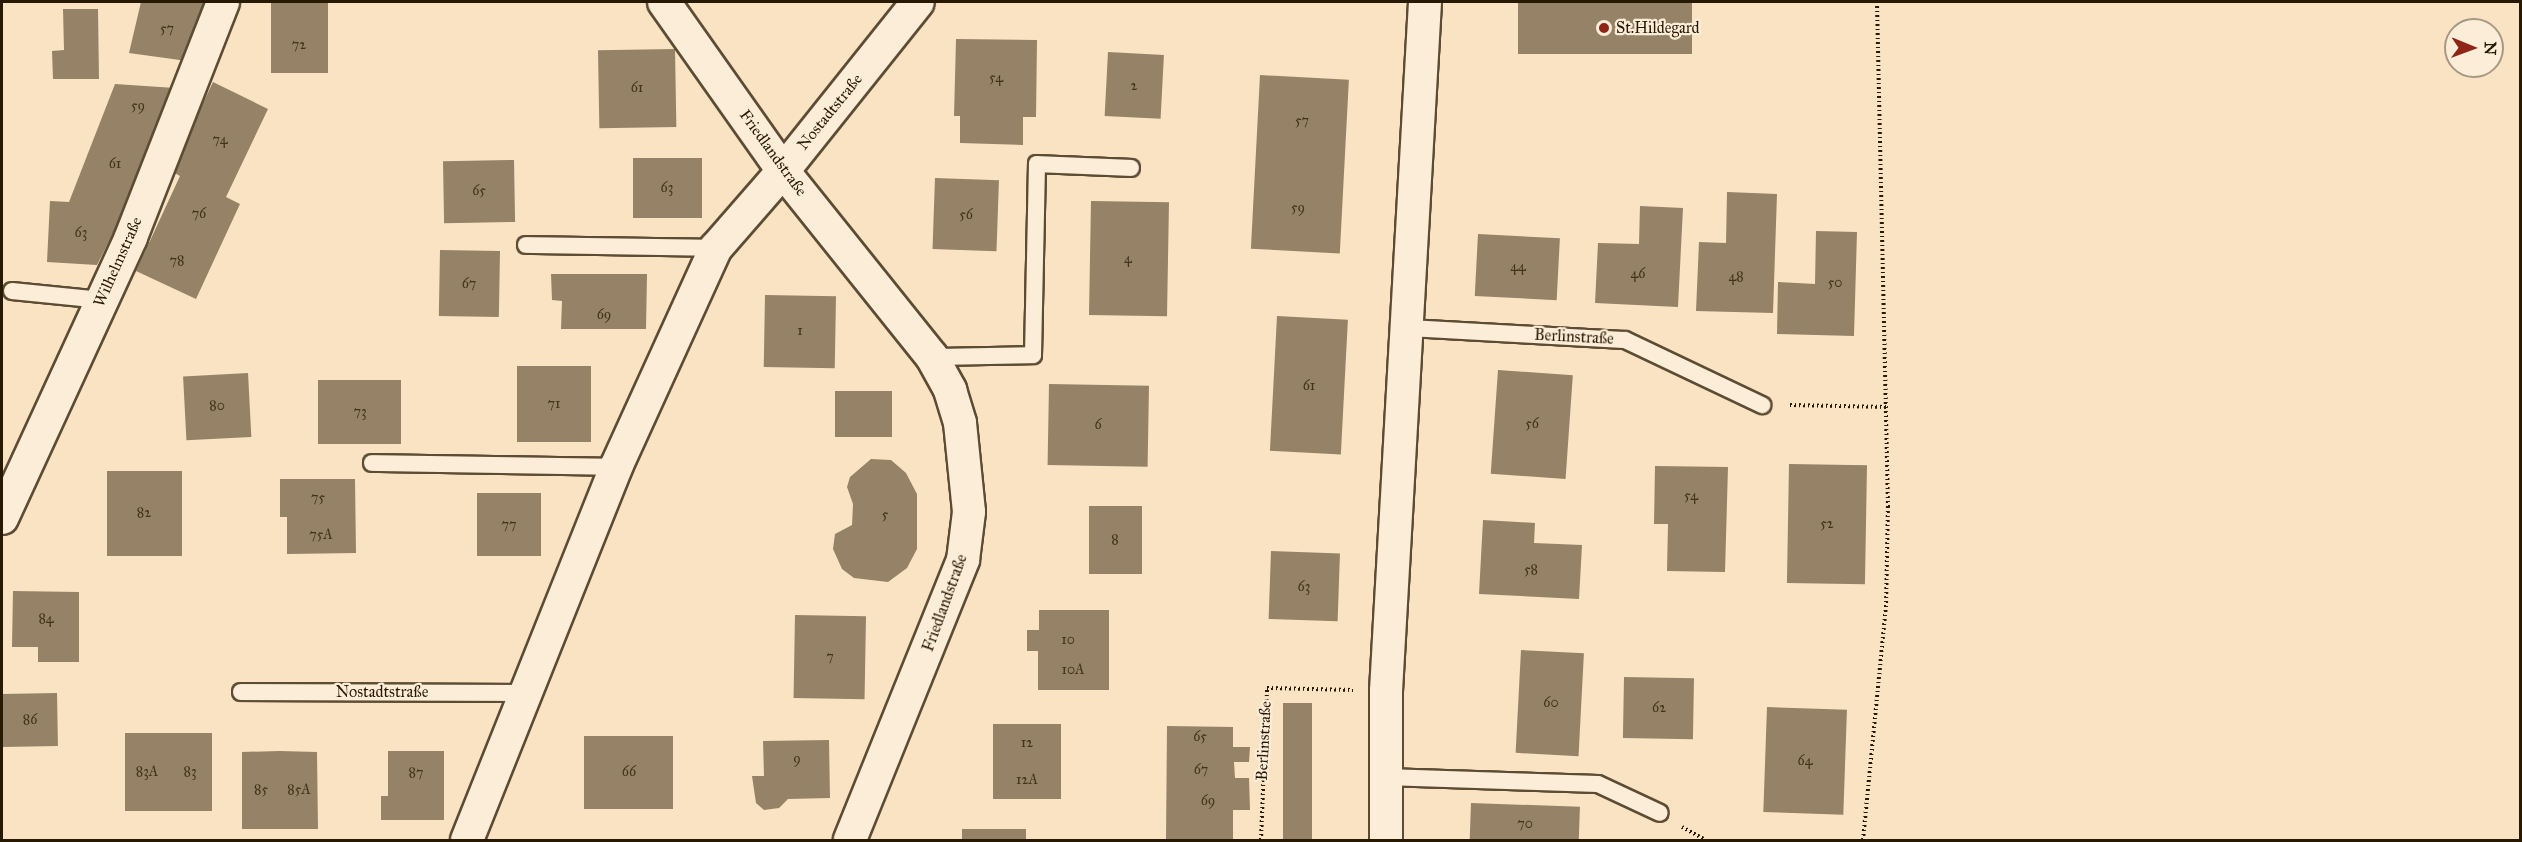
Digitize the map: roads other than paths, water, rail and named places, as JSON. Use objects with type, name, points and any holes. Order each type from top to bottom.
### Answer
[{"type":"street","name":"Wilhelmstraße","points":[[2,518],[144,204],[223,2]]},
{"type":"street","name":"Friedlandstraße","points":[[664,2],[783,171],[932,357],[950,390],[967,468],[969,512],[963,560],[850,840]]},
{"type":"street","name":"Nostadtstraße","points":[[467,840],[616,467],[716,248],[783,171],[918,2]]},
{"type":"street","points":[[1386,840],[1386,691],[1425,2]]},
{"type":"lane","points":[[932,357],[1033,355],[1037,164],[1131,168]]},
{"type":"lane","points":[[526,246],[716,248]]},
{"type":"lane","points":[[12,291],[102,300]]},
{"type":"lane","name":"Berlinstraße","points":[[1408,328],[1625,340],[1762,405]]},
{"type":"lane","points":[[372,463],[616,467]]},
{"type":"lane","name":"Nostadtstraße","points":[[241,692],[524,693]]},
{"type":"lane","points":[[1385,777],[1598,784],[1660,813]]},
{"type":"place","name":"St.Hildegard","points":[[1604,28]]}]
